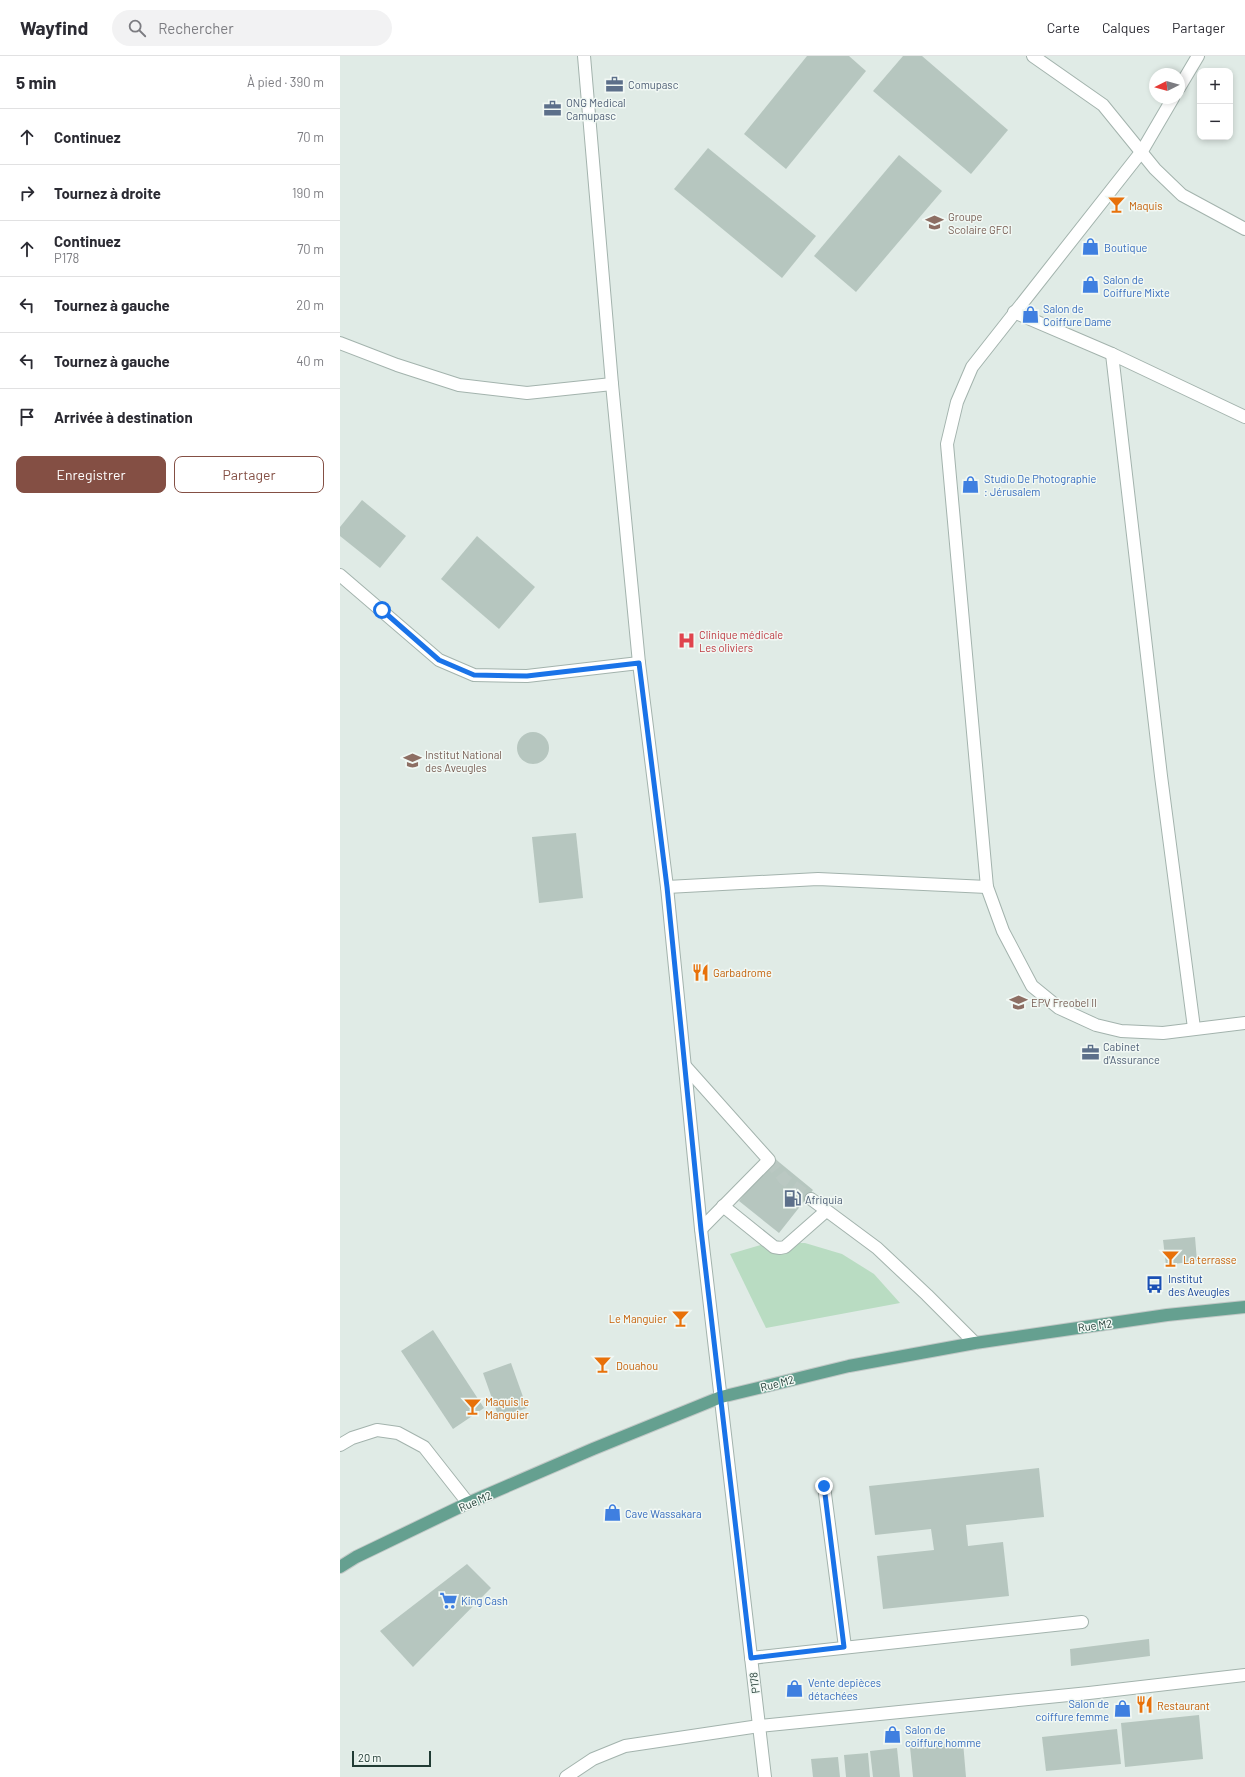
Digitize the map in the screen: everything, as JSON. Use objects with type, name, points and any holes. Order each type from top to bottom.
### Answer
[{"type":"main road","name":"Rue M2","points":[[340,1567],[356,1557],[468,1503],[593,1449],[721,1397],[849,1366],[975,1343],[1167,1315],[1245,1307]]},
{"type":"street","name":"P178","points":[[584,56],[612,384],[639,663],[667,887],[701,1230],[765,1777]]},
{"type":"street","points":[[1033,56],[1103,105],[1142,151],[1155,169],[1182,195],[1245,229]]},
{"type":"street","points":[[1185,78],[1198,56]]},
{"type":"street","points":[[1169,104],[1142,151],[972,367],[957,402],[947,444],[986,887],[1003,931],[1032,986],[1059,1008],[1096,1025],[1121,1031],[1163,1033],[1194,1028],[1245,1023]]},
{"type":"street","points":[[1014,312],[1112,354],[1245,417]]},
{"type":"street","points":[[340,343],[397,365],[459,385],[527,393],[612,384]]},
{"type":"street","points":[[1112,354],[1162,776],[1194,1028]]},
{"type":"street","points":[[340,575],[439,660],[474,675],[527,676],[639,663]]},
{"type":"street","points":[[667,887],[818,878],[986,887]]},
{"type":"street","points":[[685,1066],[769,1160],[701,1230]]},
{"type":"street","points":[[811,1199],[877,1248],[928,1295],[975,1343]]},
{"type":"street","points":[[723,1206],[774,1247],[780,1248],[785,1247],[826,1211]]},
{"type":"street","points":[[340,1446],[352,1438],[377,1430],[398,1432],[424,1447],[468,1503]]},
{"type":"street","points":[[824,1486],[844,1647]]},
{"type":"street","points":[[751,1658],[1082,1622]]},
{"type":"street","points":[[566,1777],[593,1759],[625,1746],[759,1726],[1089,1693],[1245,1675]]},
{"type":"green space","points":[[767,1243],[805,1243],[842,1254],[874,1274],[900,1303],[766,1328],[730,1254]]},
{"type":"building","points":[[807,56],[849,56],[866,71],[786,169],[744,134]]},
{"type":"building","points":[[903,56],[922,56],[1008,130],[971,174],[873,91]]},
{"type":"building","points":[[708,148],[816,236],[782,278],[674,189]]},
{"type":"building","points":[[899,155],[942,191],[856,292],[814,256]]},
{"type":"building","points":[[362,500],[406,536],[380,568],[340,536],[340,527]]},
{"type":"building","points":[[477,536],[535,587],[499,629],[441,579]]},
{"type":"building","points":[[530,732],[536,732],[546,739],[549,748],[548,754],[542,761],[536,764],[530,764],[520,757],[517,751],[517,745],[524,735]]},
{"type":"building","points":[[576,833],[583,898],[539,903],[532,837]]},
{"type":"building","points":[[774,1158],[813,1190],[779,1233],[739,1201]]},
{"type":"building","points":[[1195,1237],[1197,1261],[1166,1265],[1163,1240]]},
{"type":"building","points":[[433,1330],[484,1408],[453,1429],[401,1351]]},
{"type":"building","points":[[511,1363],[527,1408],[499,1418],[483,1373]]},
{"type":"building","points":[[1039,1468],[1044,1517],[966,1525],[968,1546],[1003,1542],[1009,1596],[883,1609],[877,1556],[934,1550],[931,1529],[875,1535],[869,1486]]},
{"type":"building","points":[[467,1564],[491,1588],[413,1667],[380,1631]]},
{"type":"building","points":[[1149,1639],[1150,1656],[1071,1666],[1070,1649]]},
{"type":"building","points":[[1199,1715],[1203,1759],[1125,1767],[1121,1723]]},
{"type":"building","points":[[1117,1729],[1121,1764],[1046,1771],[1042,1737]]},
{"type":"building","points":[[963,1742],[966,1777],[913,1777],[910,1747]]},
{"type":"building","points":[[897,1748],[900,1777],[873,1777],[870,1751]]},
{"type":"building","points":[[868,1753],[870,1777],[846,1777],[844,1755]]},
{"type":"building","points":[[838,1757],[840,1777],[813,1777],[811,1759]]},
{"type":"tunnel","points":[[769,1160],[784,1179],[811,1199]]},
{"type":"place","name":"Comupasc","points":[[615,84]]},
{"type":"place","name":"ONG Medical Camupasc","points":[[553,108]]},
{"type":"place","name":"Maquis","points":[[1116,205]]},
{"type":"place","name":"Groupe Scolaire GFCI","points":[[935,222]]},
{"type":"place","name":"Boutique","points":[[1091,247]]},
{"type":"place","name":"Salon de Coiffure Mixte","points":[[1090,285]]},
{"type":"place","name":"Salon de Coiffure Dame","points":[[1030,314]]},
{"type":"place","name":"Studio De Photographie : Jérusalem","points":[[971,484]]},
{"type":"place","name":"Clinique médicale Les oliviers","points":[[686,640]]},
{"type":"place","name":"Institut National des Aveugles","points":[[412,760]]},
{"type":"place","name":"Garbadrome","points":[[700,972]]},
{"type":"place","name":"EPV Freobel II","points":[[1018,1002]]},
{"type":"place","name":"Cabinet d'Assurance","points":[[1090,1052]]},
{"type":"place","name":"Afriquia","points":[[792,1199]]},
{"type":"place","name":"La terrasse","points":[[1170,1259]]},
{"type":"place","name":"Institut des Aveugles","points":[[1155,1284]]},
{"type":"place","name":"Le Manguier","points":[[680,1318]]},
{"type":"place","name":"Douahou","points":[[603,1365]]},
{"type":"place","name":"Maquis le Manguier","points":[[472,1407]]},
{"type":"place","name":"Cave Wassakara","points":[[612,1513]]},
{"type":"place","name":"King Cash","points":[[448,1600]]},
{"type":"place","name":"Vente depièces détachées","points":[[795,1688]]},
{"type":"place","name":"Restaurant","points":[[1144,1705]]},
{"type":"place","name":"Salon de coiffure femme","points":[[1122,1709]]},
{"type":"place","name":"Salon de coiffure homme","points":[[892,1735]]},
{"type":"route","points":[[382,610],[439,660],[474,675],[527,676],[639,663],[667,887],[701,1230],[751,1658],[844,1647],[824,1486]]}]
